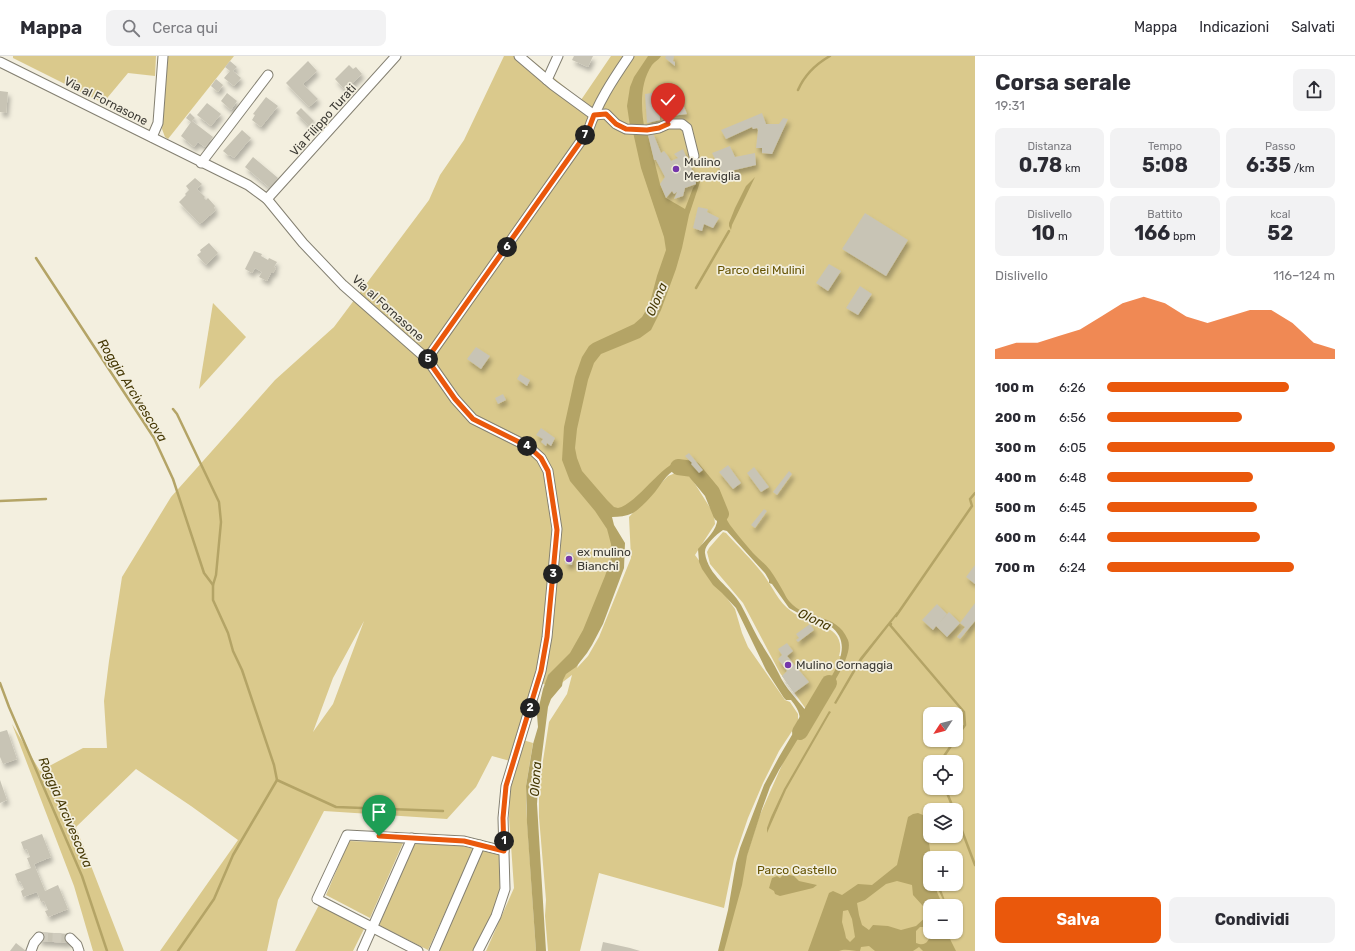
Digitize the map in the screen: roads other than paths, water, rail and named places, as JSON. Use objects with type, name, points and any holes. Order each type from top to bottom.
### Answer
[{"type":"street","points":[[152,137],[158,122],[163,56]]},
{"type":"street","name":"Via Filippo Turati","points":[[267,199],[396,56]]},
{"type":"street","points":[[519,56],[547,80],[594,115],[606,114],[616,124],[626,129],[647,130],[659,128],[668,124],[682,124],[687,128],[694,156]]},
{"type":"street","points":[[547,80],[558,56]]},
{"type":"street","name":"Via al Fornasone","points":[[0,62],[248,185],[267,199],[344,285],[427,359],[588,131],[602,96],[629,56]]},
{"type":"street","points":[[201,163],[268,75]]},
{"type":"street","points":[[427,359],[455,399],[473,419],[529,447],[541,458],[548,471],[557,530],[547,637],[541,671],[506,786],[503,818],[505,888],[496,916],[478,951]]},
{"type":"street","points":[[418,951],[317,899],[347,835],[464,841],[504,851]]},
{"type":"street","points":[[362,951],[412,838]]},
{"type":"street","points":[[434,951],[480,845]]},
{"type":"street","points":[[31,951],[34,943],[39,937]]},
{"type":"street","points":[[70,938],[77,945],[79,951]]},
{"type":"water","points":[[648,56],[661,56],[652,65],[648,72],[642,97],[645,132],[648,135],[660,184],[666,198],[685,209],[696,184],[695,181],[699,179],[700,182],[689,215],[676,269],[661,310],[651,330],[640,338],[601,354],[594,363],[588,380],[577,429],[575,448],[577,458],[582,471],[607,500],[614,507],[618,508],[626,505],[669,466],[676,462],[683,462],[687,464],[712,493],[730,525],[753,553],[770,570],[788,600],[796,608],[829,620],[836,625],[843,631],[848,640],[849,646],[840,672],[821,703],[817,700],[834,673],[841,653],[841,643],[838,634],[830,626],[807,618],[789,608],[772,584],[769,583],[765,573],[727,531],[723,530],[708,544],[705,553],[710,568],[741,605],[784,684],[806,711],[807,712],[809,710],[813,714],[770,787],[747,856],[742,885],[724,951],[718,951],[728,910],[740,848],[764,785],[799,723],[800,717],[797,708],[791,700],[786,700],[784,698],[766,670],[736,608],[713,585],[702,569],[699,562],[698,549],[713,532],[717,522],[717,517],[712,503],[690,475],[679,469],[674,471],[669,474],[648,500],[636,511],[625,516],[612,517],[614,525],[625,543],[624,568],[603,624],[592,645],[576,667],[566,674],[562,686],[551,699],[548,707],[537,804],[546,951],[536,951],[527,823],[526,786],[533,744],[538,727],[537,715],[548,675],[570,653],[583,630],[612,555],[607,529],[595,511],[570,481],[562,460],[564,427],[575,377],[582,357],[589,346],[593,343],[634,324],[642,317],[649,306],[666,250],[664,237],[641,168],[633,132],[630,126],[627,106],[630,87],[634,77]]},
{"type":"water","points":[[755,177],[731,230],[729,223],[735,208],[746,186]]},
{"type":"water","points":[[897,612],[898,614],[862,660],[836,704],[834,703],[860,658]]},
{"type":"water","points":[[829,711],[831,712],[786,790],[767,833],[767,828],[771,817],[784,789]]},
{"type":"water","points":[[918,813],[923,815],[923,843],[929,843],[930,851],[923,851],[923,891],[937,891],[940,899],[923,899],[923,906],[913,895],[912,885],[897,881],[886,884],[865,900],[857,903],[862,925],[869,930],[873,925],[888,926],[901,930],[916,926],[923,920],[923,927],[920,927],[916,931],[916,943],[925,944],[928,939],[950,939],[956,951],[923,951],[919,947],[913,951],[875,951],[869,946],[861,947],[860,951],[808,951],[829,893],[833,891],[842,895],[858,884],[872,885],[897,865],[908,817]],"holes":[[[848,910],[852,919],[855,937],[850,942],[846,938],[842,922],[843,911]]]},
{"type":"water","points":[[784,874],[794,876],[799,881],[817,885],[813,888],[780,896],[775,894],[774,891],[769,888],[772,878],[777,876],[780,878]]},
{"type":"water","points":[[939,891],[942,891],[944,899],[943,899]]},
{"type":"waterway","points":[[798,90],[811,70],[830,56]]},
{"type":"waterway","points":[[696,288],[729,231]]},
{"type":"waterway","name":"Roggia Arcivescova","points":[[36,258],[154,438],[173,479],[204,573],[213,585]]},
{"type":"waterway","name":"Roggia Arcivescova","points":[[173,409],[177,414],[219,502],[221,522],[216,575],[213,585],[213,600],[228,633],[233,651],[242,670],[274,765],[277,780],[336,807],[443,811]]},
{"type":"waterway","name":"Olona","points":[[678,467],[693,469],[712,492],[721,514]]},
{"type":"waterway","points":[[896,616],[972,506],[970,499],[975,493]]},
{"type":"waterway","name":"Roggia Arcivescova","points":[[0,501],[46,499]]},
{"type":"waterway","points":[[891,624],[890,625],[960,707]]},
{"type":"waterway","name":"Roggia Arcivescova","points":[[0,683],[82,876],[107,951]]},
{"type":"waterway","name":"Olona","points":[[800,732],[829,683]]},
{"type":"waterway","points":[[963,711],[965,725],[963,728]]},
{"type":"waterway","points":[[945,755],[950,747]]},
{"type":"waterway","name":"Roggia Arcivescova","points":[[178,951],[214,899],[233,855],[277,780]]},
{"type":"waterway","points":[[948,795],[951,803]]},
{"type":"waterway","points":[[963,833],[975,865]]},
{"type":"tunnel","points":[[39,937],[70,938]]},
{"type":"place","name":"Mulino Meraviglia","points":[[676,169]]},
{"type":"place","name":"ex mulino Bianchi","points":[[569,559]]},
{"type":"place","name":"Mulino Cornaggia","points":[[788,665]]},
{"type":"park label","name":"Parco dei Mulini","points":[[761,270]]},
{"type":"park label","name":"Parco Castello","points":[[797,870]]}]
